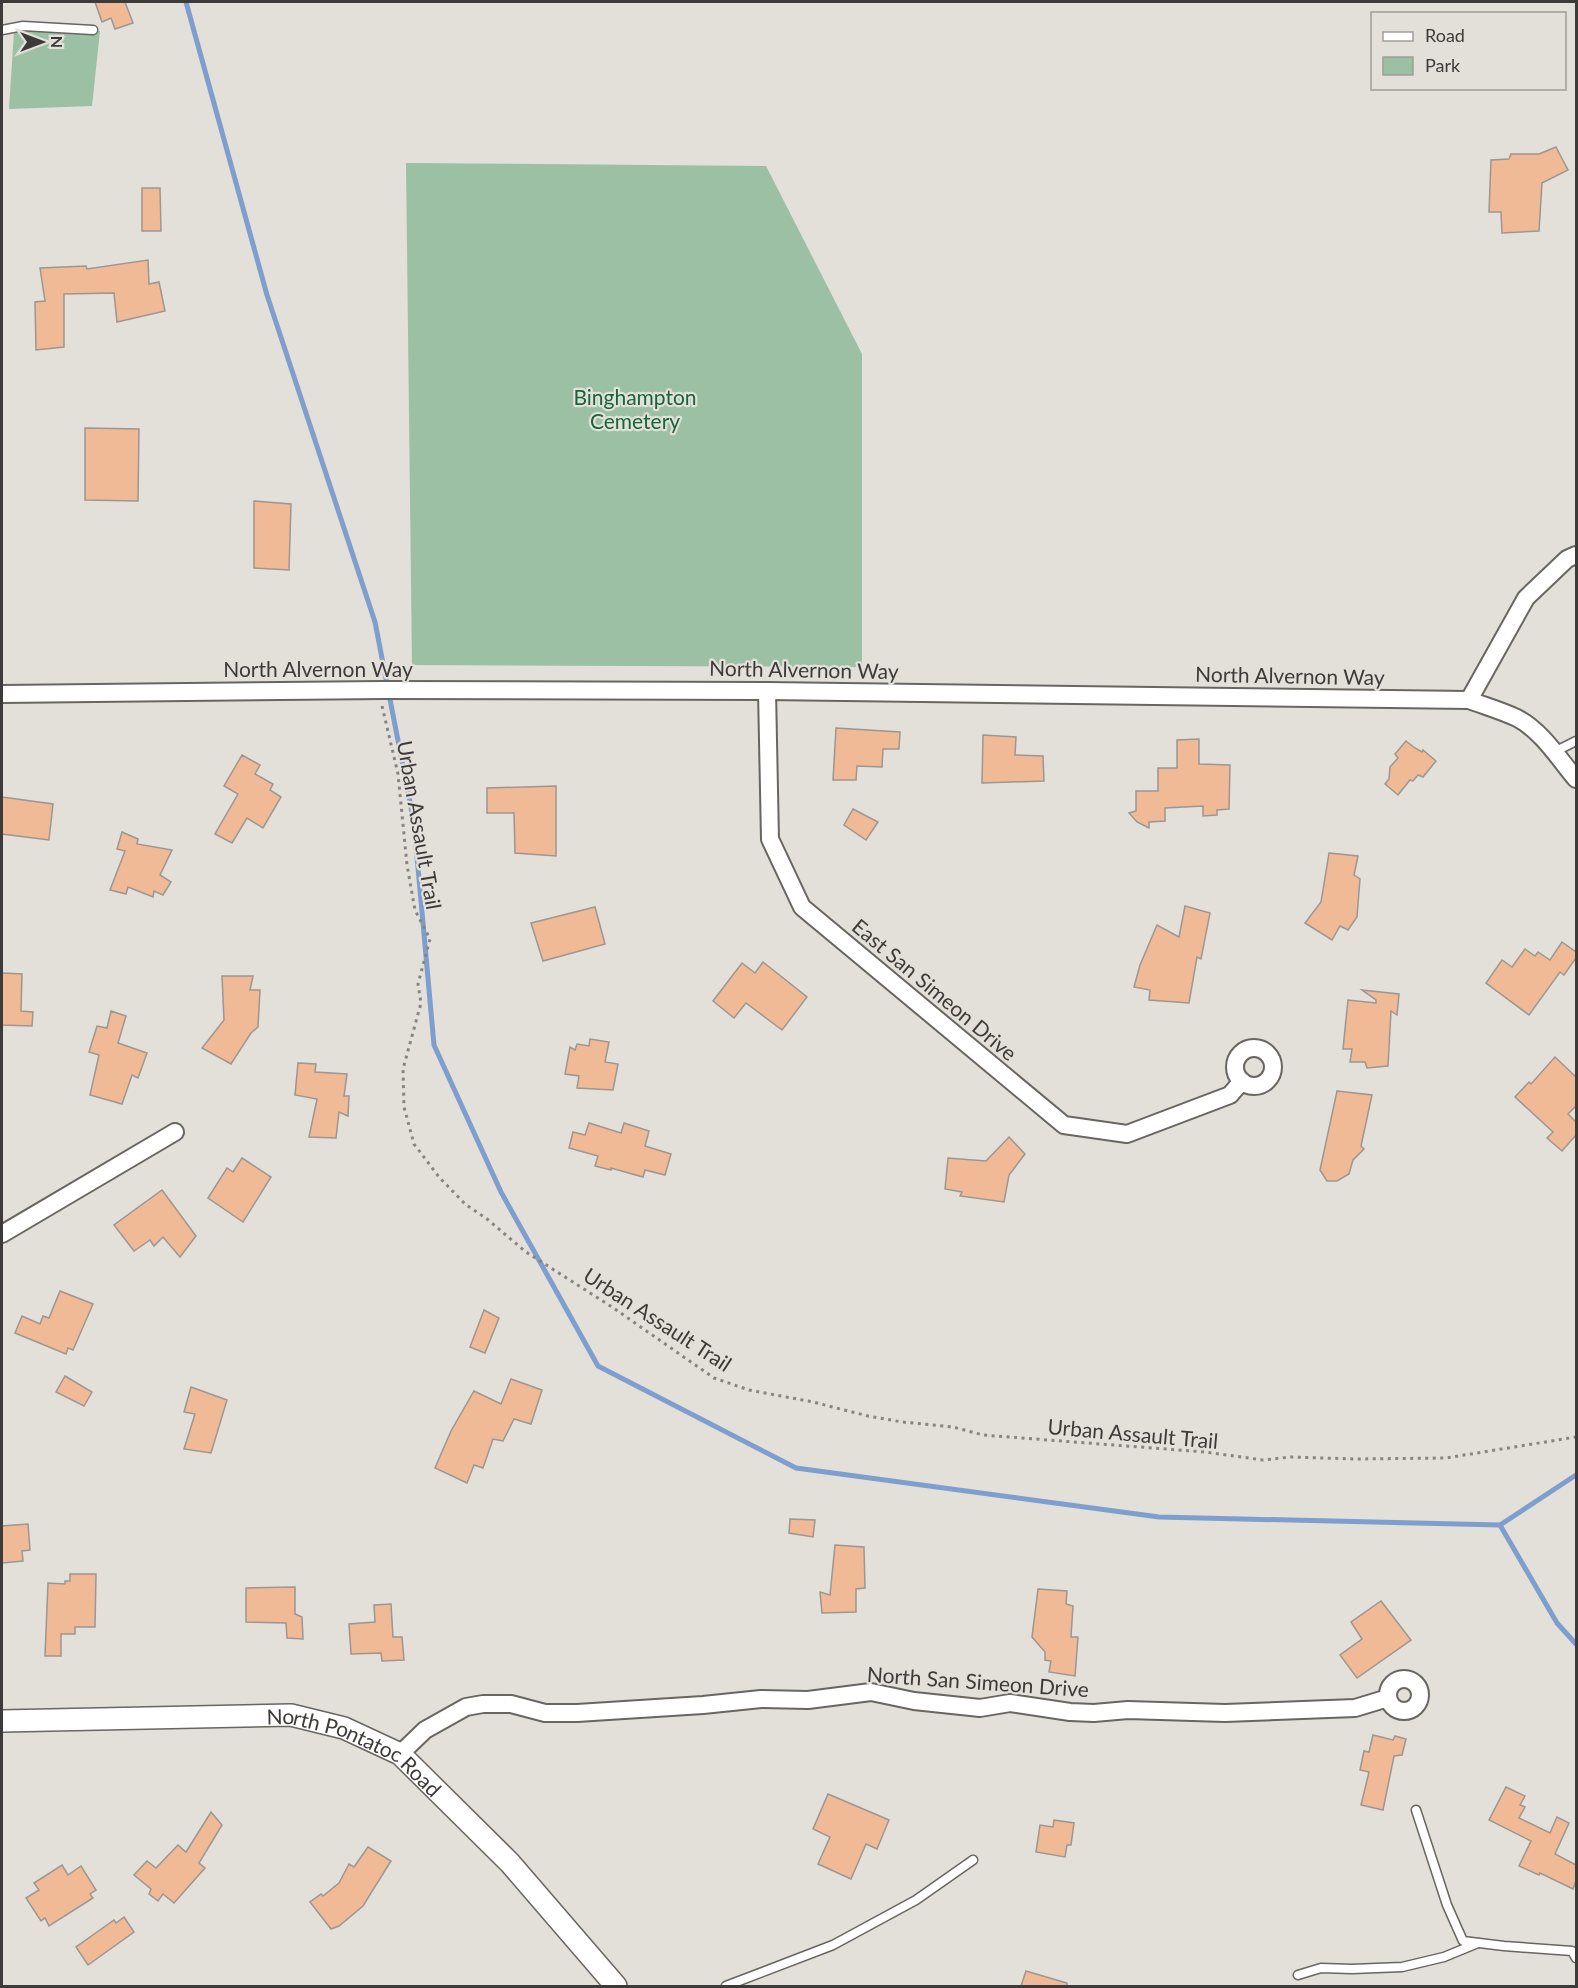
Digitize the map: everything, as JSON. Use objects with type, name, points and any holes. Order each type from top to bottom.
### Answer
[{"type":"street","points":[[1469,700],[1526,598],[1567,559],[1576,555]]},
{"type":"street","name":"North Alvernon Way","points":[[2,694],[379,690],[767,691],[1469,700],[1518,718],[1537,733],[1576,779]]},
{"type":"street","name":"East San Simeon Drive","points":[[767,691],[770,839],[802,907],[1064,1125],[1127,1134],[1230,1095],[1242,1081]]},
{"type":"street","points":[[2,1234],[175,1132]]},
{"type":"street","name":"North San Simeon Drive","points":[[400,1754],[425,1730],[466,1707],[483,1704],[511,1704],[545,1713],[577,1713],[761,1699],[808,1700],[871,1692],[914,1701],[980,1708],[1010,1703],[1070,1712],[1094,1713],[1128,1710],[1225,1713],[1355,1708],[1388,1698]]},
{"type":"street","name":"North Pontatoc Road","points":[[2,1721],[291,1715],[344,1728],[400,1754],[510,1863],[616,1986]]},
{"type":"lane","points":[[2,30],[23,26],[93,30]]},
{"type":"lane","points":[[1554,752],[1576,741]]},
{"type":"lane","points":[[1416,1810],[1447,1905],[1463,1941],[1572,1951],[1576,1958]]},
{"type":"lane","points":[[726,1986],[833,1945],[916,1900],[973,1860]]},
{"type":"lane","points":[[1298,1975],[1321,1968],[1402,1967],[1444,1957],[1479,1943]]},
{"type":"path","name":"Urban Assault Trail","points":[[379,690],[398,774],[407,865],[415,910],[430,939],[418,984],[421,1003],[403,1069],[404,1107],[414,1144],[465,1204],[487,1219],[526,1252],[612,1307],[714,1378],[749,1390],[813,1402],[868,1416],[902,1422],[953,1426],[983,1435],[1205,1452],[1263,1460],[1291,1457],[1446,1458],[1576,1437]]},
{"type":"green space","points":[[100,31],[92,106],[9,109],[14,32]]},
{"type":"green space","name":"Binghampton Cemetery","points":[[406,163],[766,166],[862,354],[862,667],[412,665]]},
{"type":"building","points":[[95,2],[125,2],[133,23],[115,29],[111,18],[102,22]]},
{"type":"building","points":[[1556,147],[1568,170],[1542,183],[1539,231],[1502,233],[1501,212],[1489,212],[1491,160],[1509,159],[1511,154],[1539,154]]},
{"type":"building","points":[[142,188],[160,188],[161,231],[142,231]]},
{"type":"building","points":[[148,260],[149,284],[159,282],[165,311],[117,322],[114,293],[64,294],[64,347],[36,350],[35,302],[45,301],[40,268],[86,266],[87,269]]},
{"type":"building","points":[[85,428],[139,429],[138,501],[85,500]]},
{"type":"building","points":[[254,501],[291,504],[289,570],[254,568]]},
{"type":"building","points":[[836,728],[900,732],[899,749],[883,749],[882,767],[857,766],[856,780],[833,780]]},
{"type":"building","points":[[983,735],[1016,737],[1015,755],[1043,756],[1044,781],[982,783]]},
{"type":"building","points":[[1199,739],[1199,764],[1230,765],[1229,809],[1217,810],[1217,815],[1203,816],[1203,806],[1165,808],[1165,821],[1149,822],[1149,828],[1137,822],[1129,813],[1136,811],[1136,791],[1158,791],[1158,768],[1177,768],[1177,740]]},
{"type":"building","points":[[1406,741],[1422,752],[1423,750],[1436,761],[1423,777],[1418,775],[1413,781],[1410,780],[1398,795],[1385,784],[1389,779],[1390,767],[1398,758],[1395,754]]},
{"type":"building","points":[[242,755],[260,765],[255,774],[273,784],[270,790],[281,797],[263,828],[247,818],[232,843],[215,834],[238,794],[224,786]]},
{"type":"building","points":[[556,786],[556,856],[515,853],[514,813],[487,813],[487,788]]},
{"type":"building","points":[[2,797],[53,804],[49,840],[2,834]]},
{"type":"building","points":[[853,809],[878,822],[866,840],[844,825]]},
{"type":"building","points":[[122,832],[138,839],[137,844],[172,850],[160,875],[171,882],[163,895],[154,891],[153,897],[128,887],[126,894],[110,890],[125,851],[117,849]]},
{"type":"building","points":[[1329,853],[1358,856],[1354,875],[1360,879],[1357,917],[1348,930],[1340,926],[1332,940],[1305,923],[1321,902]]},
{"type":"building","points":[[1185,906],[1210,913],[1201,959],[1197,957],[1189,1003],[1149,1000],[1150,990],[1134,987],[1140,965],[1157,925],[1179,937]]},
{"type":"building","points":[[595,907],[605,944],[543,961],[531,923]]},
{"type":"building","points":[[1562,942],[1576,952],[1576,958],[1564,975],[1560,972],[1529,1015],[1486,983],[1502,960],[1512,967],[1525,949],[1535,956],[1538,952],[1550,960]]},
{"type":"building","points":[[763,962],[807,997],[782,1030],[746,1003],[734,1018],[713,1001],[742,963],[755,973]]},
{"type":"building","points":[[2,973],[22,974],[21,1011],[33,1012],[32,1026],[2,1025]]},
{"type":"building","points":[[222,976],[253,976],[250,990],[260,990],[258,1027],[251,1033],[231,1064],[202,1048],[224,1020]]},
{"type":"building","points":[[1362,990],[1399,994],[1397,1015],[1391,1011],[1388,1066],[1367,1068],[1365,1062],[1350,1062],[1352,1049],[1343,1049],[1348,1000],[1376,1003],[1376,1000]]},
{"type":"building","points":[[111,1011],[126,1016],[118,1043],[147,1053],[138,1078],[132,1075],[122,1104],[90,1095],[99,1055],[89,1052],[97,1026],[107,1028]]},
{"type":"building","points":[[590,1039],[609,1042],[605,1062],[618,1064],[613,1090],[577,1088],[579,1076],[565,1074],[570,1047],[575,1050],[577,1044],[589,1046]]},
{"type":"building","points":[[1555,1057],[1576,1077],[1576,1106],[1568,1114],[1576,1122],[1576,1135],[1562,1151],[1547,1138],[1553,1132],[1515,1097],[1529,1082],[1531,1084]]},
{"type":"building","points":[[298,1063],[316,1064],[315,1072],[347,1074],[344,1096],[349,1096],[348,1116],[339,1112],[336,1138],[309,1137],[317,1099],[295,1095]]},
{"type":"building","points":[[1337,1091],[1372,1095],[1361,1146],[1364,1149],[1353,1160],[1349,1174],[1337,1181],[1327,1181],[1320,1170]]},
{"type":"building","points":[[589,1123],[621,1133],[624,1123],[649,1131],[645,1146],[671,1154],[665,1175],[645,1170],[643,1177],[595,1166],[598,1156],[569,1148],[573,1132],[585,1135]]},
{"type":"building","points":[[1009,1137],[1025,1154],[1009,1175],[1004,1202],[960,1196],[962,1192],[945,1189],[948,1158],[986,1161]]},
{"type":"building","points":[[242,1158],[271,1177],[243,1222],[208,1198],[227,1168],[233,1172]]},
{"type":"building","points":[[162,1190],[196,1236],[180,1257],[163,1237],[154,1246],[150,1240],[134,1251],[114,1225]]},
{"type":"building","points":[[60,1291],[93,1304],[73,1350],[68,1348],[66,1354],[15,1333],[22,1316],[40,1324],[43,1316],[49,1318]]},
{"type":"building","points":[[484,1310],[499,1318],[485,1353],[470,1347]]},
{"type":"building","points":[[65,1376],[92,1392],[84,1406],[56,1392]]},
{"type":"building","points":[[511,1379],[542,1390],[531,1424],[514,1419],[503,1441],[493,1439],[483,1468],[474,1465],[467,1483],[435,1468],[451,1431],[474,1391],[501,1404]]},
{"type":"building","points":[[191,1387],[227,1400],[211,1453],[184,1449],[195,1414],[184,1412]]},
{"type":"building","points":[[790,1519],[815,1520],[813,1537],[789,1533]]},
{"type":"building","points":[[28,1524],[30,1550],[22,1551],[23,1561],[2,1563],[2,1526]]},
{"type":"building","points":[[835,1545],[864,1547],[865,1588],[856,1589],[856,1612],[822,1613],[820,1592],[830,1595]]},
{"type":"building","points":[[70,1574],[96,1574],[95,1627],[75,1627],[75,1634],[61,1634],[61,1656],[45,1656],[48,1583],[65,1584],[65,1581],[70,1581]]},
{"type":"building","points":[[295,1587],[295,1614],[302,1617],[303,1639],[287,1638],[286,1623],[246,1622],[246,1588]]},
{"type":"building","points":[[1038,1589],[1067,1591],[1066,1604],[1073,1606],[1071,1637],[1078,1637],[1075,1676],[1049,1672],[1051,1661],[1045,1660],[1045,1652],[1032,1637]]},
{"type":"building","points":[[1381,1601],[1411,1640],[1357,1678],[1340,1655],[1362,1639],[1351,1622]]},
{"type":"building","points":[[391,1604],[393,1637],[402,1637],[404,1660],[382,1661],[381,1653],[351,1654],[349,1624],[375,1622],[374,1605]]},
{"type":"building","points":[[1373,1735],[1393,1740],[1395,1736],[1406,1739],[1402,1755],[1394,1756],[1383,1810],[1361,1805],[1369,1772],[1360,1770],[1364,1751],[1369,1752]]},
{"type":"building","points":[[1506,1787],[1525,1796],[1520,1805],[1525,1807],[1519,1818],[1550,1833],[1557,1817],[1569,1823],[1555,1854],[1576,1865],[1576,1881],[1573,1889],[1519,1866],[1531,1841],[1489,1820]]},
{"type":"building","points":[[828,1794],[889,1820],[877,1849],[866,1844],[851,1879],[818,1864],[830,1837],[813,1829]]},
{"type":"building","points":[[211,1812],[222,1825],[199,1863],[205,1868],[174,1903],[163,1894],[158,1901],[149,1894],[151,1889],[134,1875],[147,1861],[156,1868],[178,1845],[186,1852]]},
{"type":"building","points":[[1054,1820],[1074,1823],[1071,1845],[1067,1845],[1065,1857],[1036,1852],[1040,1825],[1053,1827]]},
{"type":"building","points":[[368,1847],[391,1861],[363,1906],[339,1926],[331,1929],[310,1902],[321,1894],[323,1896],[339,1883],[349,1864],[354,1867]]},
{"type":"building","points":[[62,1865],[68,1875],[81,1866],[96,1890],[90,1894],[93,1898],[49,1926],[45,1918],[41,1921],[26,1898],[39,1890],[34,1883]]},
{"type":"building","points":[[124,1917],[134,1932],[88,1965],[76,1947],[114,1920],[116,1923]]},
{"type":"building","points":[[1026,1971],[1067,1983],[1067,1986],[1021,1986]]},
{"type":"waterway","points":[[186,2],[267,295],[375,622],[414,823],[434,1045],[501,1192],[598,1366],[796,1468],[1159,1517],[1500,1525],[1576,1475]]},
{"type":"waterway","points":[[1500,1525],[1557,1623],[1576,1644]]}]
